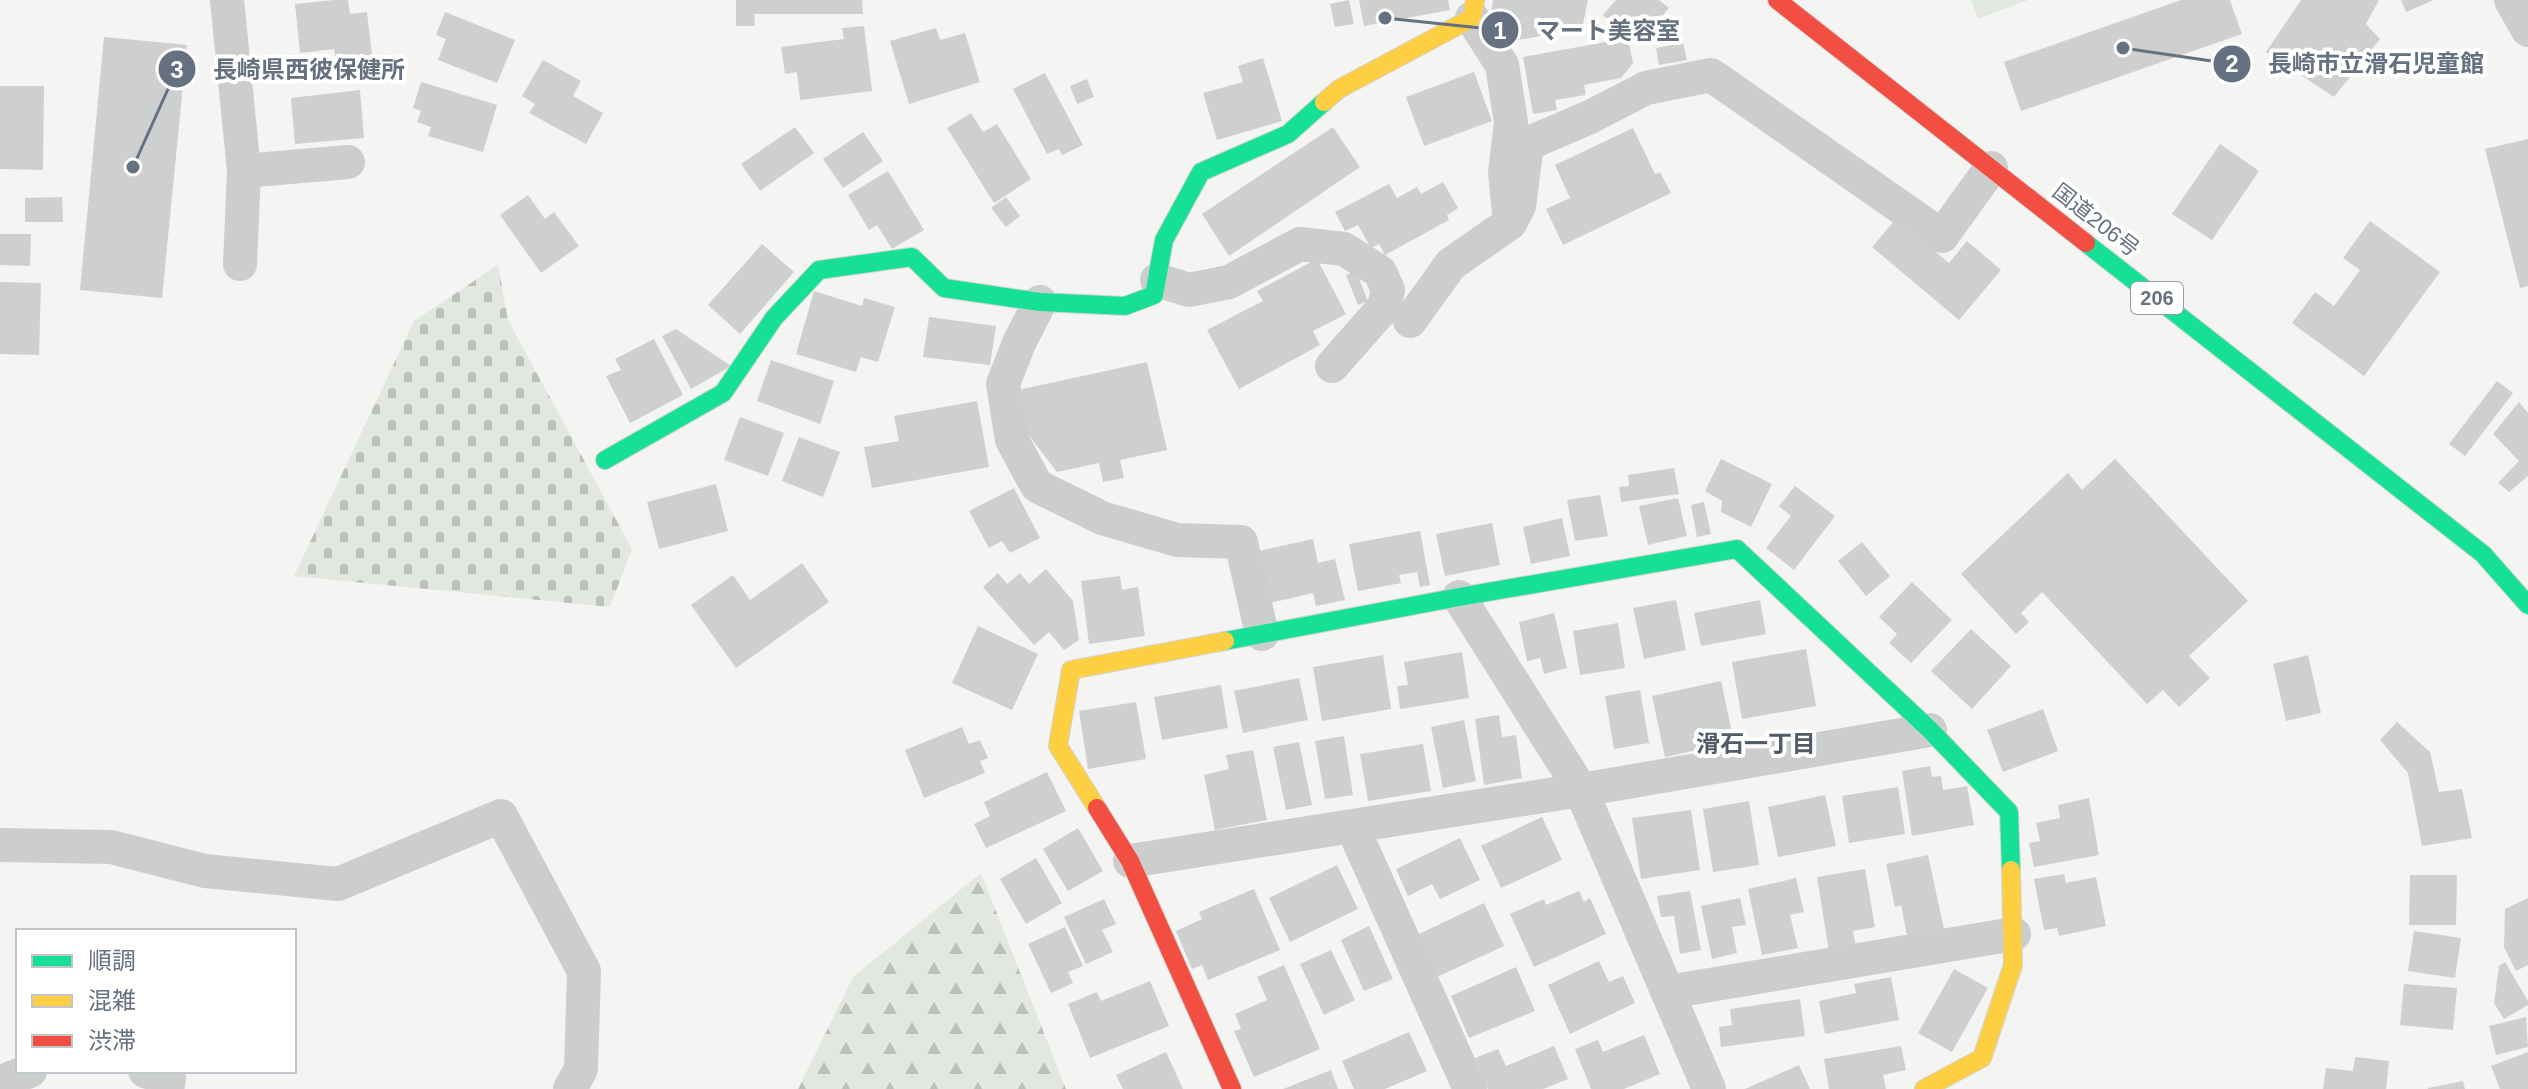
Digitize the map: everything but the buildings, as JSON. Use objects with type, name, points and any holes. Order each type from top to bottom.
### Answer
[{"type":"main road","name":"国道206号","points":[[1777,0],[2483,554],[2528,605]]},
{"type":"main road","points":[[605,460],[723,393],[774,318],[819,270],[912,257],[944,288],[1040,302],[1125,306],[1154,295],[1164,240],[1201,172],[1288,134],[1339,89],[1474,9]]},
{"type":"main road","points":[[1232,1089],[1130,861],[1058,746],[1071,670],[1459,597],[1737,549],[1930,730],[2009,812],[2013,965],[1982,1058],[1924,1089]]},
{"type":"street","points":[[227,0],[244,171],[240,264]]},
{"type":"street","points":[[2511,0],[2528,30]]},
{"type":"street","points":[[1474,9],[1502,65],[1511,122],[1505,173],[1510,223]]},
{"type":"street","points":[[1410,321],[1451,264],[1510,223],[1519,206],[1527,144],[1646,88],[1711,75],[1942,236],[1991,168]]},
{"type":"street","points":[[244,171],[348,162]]},
{"type":"street","points":[[1157,280],[1189,290],[1229,282],[1300,244],[1344,249],[1380,272],[1388,290],[1384,307],[1332,366]]},
{"type":"street","points":[[1040,302],[1003,384],[1012,440],[1037,486],[1102,518],[1177,540],[1241,542],[1262,634]]},
{"type":"street","points":[[1459,597],[1581,790],[1709,1089]]},
{"type":"street","points":[[1130,861],[1581,790],[1930,730]]},
{"type":"street","points":[[0,845],[111,847],[205,871],[338,884],[501,816],[584,971],[581,1069],[570,1089]]},
{"type":"street","points":[[1352,826],[1470,1089]]},
{"type":"street","points":[[1668,992],[2014,934]]},
{"type":"street","points":[[0,1082],[25,1073]]},
{"type":"street","points":[[151,1073],[169,1079],[167,1089]]},
{"type":"green space","points":[[1971,0],[2028,0],[1978,19]]},
{"type":"green space","points":[[498,265],[508,320],[632,549],[610,607],[294,576],[414,321]]},
{"type":"green space","points":[[981,873],[1066,1089],[798,1089],[853,977]]},
{"type":"traffic: fast","points":[[605,460],[723,393],[774,318],[819,270],[912,257],[944,288],[1040,302],[1125,306],[1154,295],[1164,240],[1201,172],[1288,134],[1324,102]]},
{"type":"traffic: fast","points":[[2086,243],[2483,554],[2528,605]]},
{"type":"traffic: fast","points":[[1225,641],[1737,549],[1930,730],[2009,812],[2011,870]]},
{"type":"traffic: slow","points":[[1324,102],[1339,89],[1472,18],[1475,0]]},
{"type":"traffic: slow","points":[[1097,808],[1058,746],[1071,670],[1225,641]]},
{"type":"traffic: slow","points":[[1924,1089],[1982,1058],[2013,965],[2011,870]]},
{"type":"traffic: jam","points":[[1777,0],[2086,243]]},
{"type":"traffic: jam","points":[[1097,808],[1130,861],[1232,1089]]},
{"type":"place","name":"マート美容室","points":[[1385,18]]},
{"type":"place","name":"長崎市立滑石児童館","points":[[2123,48]]},
{"type":"place","name":"長崎県西彼保健所","points":[[133,167]]},
{"type":"district","name":"滑石一丁目","points":[[1756,743]]}]
